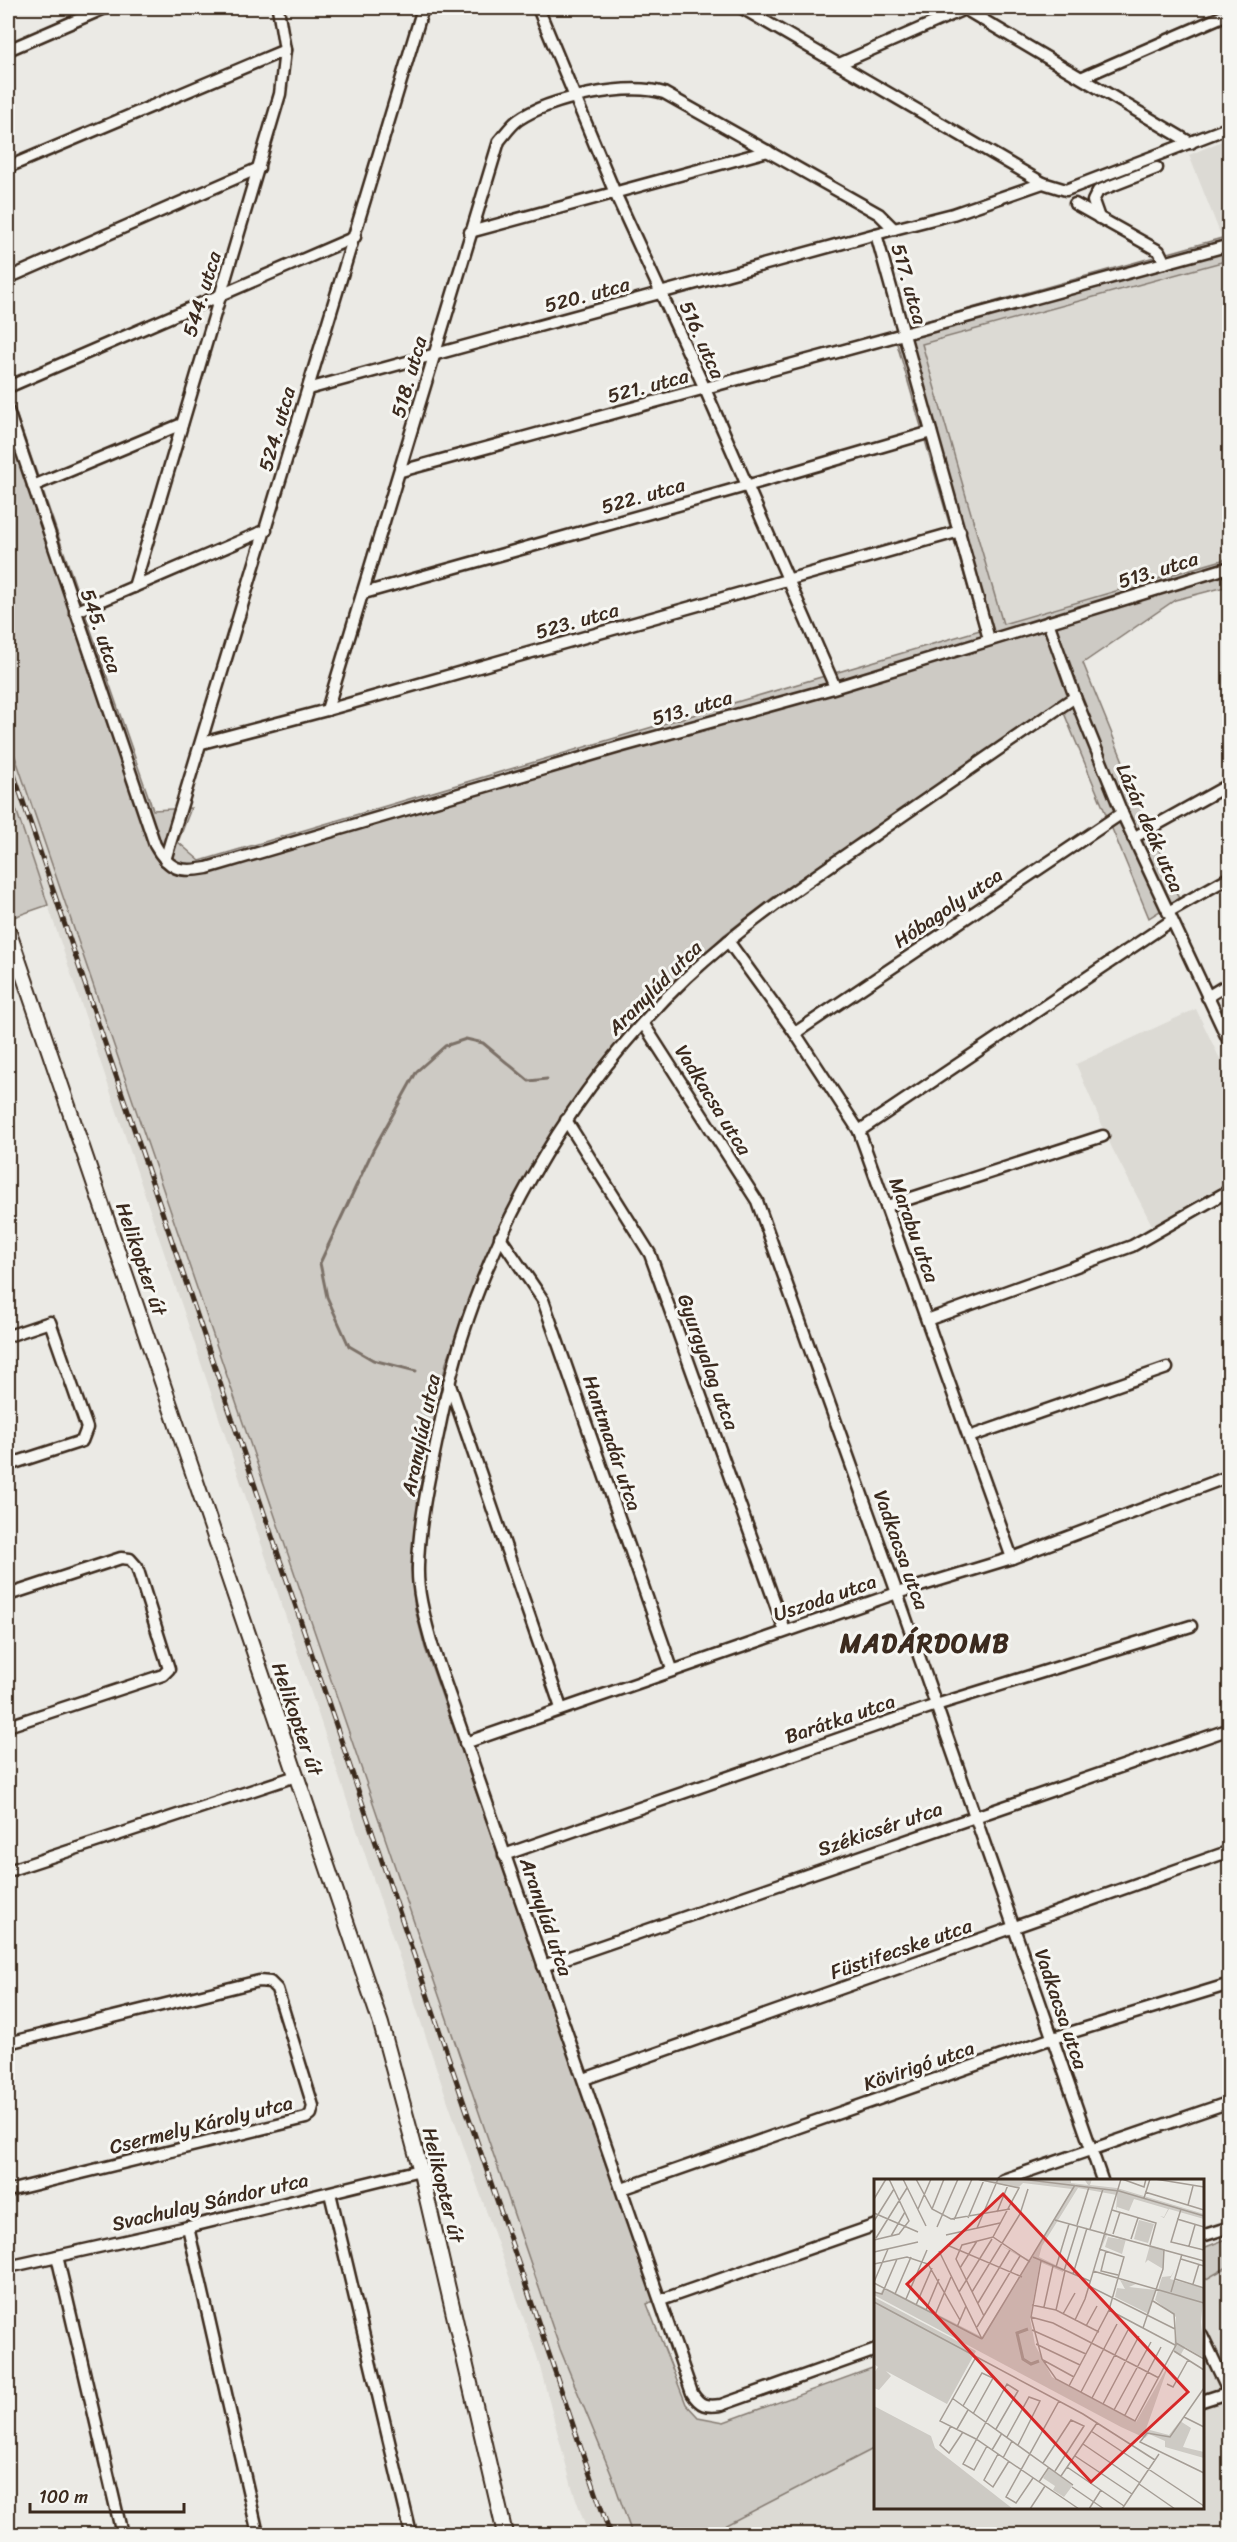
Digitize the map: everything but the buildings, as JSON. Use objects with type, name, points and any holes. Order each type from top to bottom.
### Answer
[{"type":"street","points":[[8,50],[105,8]]},
{"type":"street","name":"544. utca","points":[[134,587],[280,94],[285,51],[278,8]]},
{"type":"street","name":"524. utca","points":[[165,860],[423,8]]},
{"type":"street","name":"516. utca","points":[[538,8],[615,193],[705,389],[835,687]]},
{"type":"street","points":[[742,8],[1043,183],[1065,190],[1230,127]]},
{"type":"street","points":[[839,64],[965,8],[1191,143]]},
{"type":"street","points":[[1083,77],[1230,13]]},
{"type":"street","points":[[8,167],[285,51]]},
{"type":"street","name":"517. utca","points":[[576,98],[635,88],[664,93],[879,214],[894,229],[876,234],[989,639]]},
{"type":"street","name":"518. utca","points":[[327,710],[499,141],[517,121],[533,111],[576,98]]},
{"type":"street","points":[[470,232],[768,151]]},
{"type":"street","points":[[8,278],[259,168]]},
{"type":"street","points":[[1099,218],[1093,201],[1098,191],[1157,168]]},
{"type":"street","points":[[894,229],[953,214],[1043,183]]},
{"type":"street","points":[[1075,204],[1159,251],[1165,263]]},
{"type":"street","name":"520. utca","points":[[308,389],[876,234]]},
{"type":"street","points":[[8,387],[355,237]]},
{"type":"street","name":"521. utca","points":[[401,471],[1230,245]]},
{"type":"street","name":"545. utca","points":[[8,411],[155,845],[165,860]]},
{"type":"street","points":[[33,486],[182,424]]},
{"type":"street","name":"522. utca","points":[[364,593],[931,432]]},
{"type":"street","points":[[75,612],[266,530]]},
{"type":"street","name":"523. utca","points":[[202,743],[327,710],[960,531]]},
{"type":"street","name":"513. utca","points":[[165,860],[186,872],[207,868],[619,747],[835,687],[1230,567]]},
{"type":"street","name":"Lázár deák utca","points":[[1048,622],[1075,697],[1122,813],[1230,1044]]},
{"type":"street","name":"Aranylúd utca","points":[[874,2351],[721,2405],[706,2407],[698,2402],[692,2393],[465,1743],[422,1608],[418,1568],[427,1491],[449,1382],[472,1309],[500,1237],[566,1120],[609,1061],[687,978],[728,941],[783,898],[1075,697]]},
{"type":"street","points":[[1133,838],[1230,784]]},
{"type":"street","name":"Hóbagoly utca","points":[[795,1033],[1122,813]]},
{"type":"street","points":[[859,1131],[1230,877]]},
{"type":"street","name":"Helikopter út","points":[[8,930],[10,944],[381,2024],[420,2170],[505,2535]]},
{"type":"street","name":"Marabu utca","points":[[728,941],[795,1033],[859,1131],[1012,1558]]},
{"type":"street","points":[[1207,997],[1230,983]]},
{"type":"street","name":"Vadkacsa utca","points":[[643,1023],[757,1202],[897,1593],[1101,2179]]},
{"type":"street","name":"Gyurgyalag utca","points":[[566,1120],[650,1254],[785,1631]]},
{"type":"street","points":[[887,1206],[1103,1136]]},
{"type":"street","points":[[927,1320],[1132,1246],[1230,1190]]},
{"type":"street","name":"Hantmadár utca","points":[[500,1237],[543,1300],[672,1669]]},
{"type":"street","points":[[8,1336],[50,1322],[87,1428],[82,1441],[8,1465]]},
{"type":"street","points":[[969,1437],[1167,1368]]},
{"type":"street","points":[[449,1382],[561,1708]]},
{"type":"street","name":"Uszoda utca","points":[[465,1743],[672,1669],[897,1593],[1012,1558],[1229,1480]]},
{"type":"street","points":[[8,1595],[121,1558],[130,1559],[138,1567],[169,1669],[163,1675],[8,1726]]},
{"type":"street","name":"Barátka utca","points":[[504,1855],[936,1706],[1191,1626]]},
{"type":"street","name":"Székicsér utca","points":[[543,1966],[1230,1729]]},
{"type":"street","points":[[8,1871],[296,1776]]},
{"type":"street","name":"Füstifecske utca","points":[[584,2079],[1230,1851]]},
{"type":"street","name":"Csermely Károly utca","points":[[8,2043],[259,1981],[270,1982],[277,1989],[313,2106],[311,2114],[306,2118],[8,2191]]},
{"type":"street","name":"Kövirigó utca","points":[[622,2189],[1053,2038],[1230,1984]]},
{"type":"street","points":[[1009,2179],[1230,2102]]},
{"type":"street","name":"Svachulay Sándor utca","points":[[8,2267],[188,2227],[420,2170]]},
{"type":"street","points":[[330,2193],[411,2535]]},
{"type":"street","points":[[661,2300],[874,2226]]},
{"type":"street","points":[[188,2227],[258,2535]]},
{"type":"street","points":[[1204,2236],[1230,2227]]},
{"type":"street","points":[[57,2256],[122,2535]]},
{"type":"street","points":[[1204,2337],[1229,2392],[1204,2401]]},
{"type":"shaded area","points":[[1229,138],[1229,256],[1189,155]]},
{"type":"shaded area","points":[[1222,238],[1229,260],[922,344],[1003,624],[1229,558],[1229,586],[1175,600],[1083,663],[1179,899],[1149,918],[1059,701],[776,895],[724,935],[634,1022],[593,1072],[558,1124],[494,1237],[446,1363],[420,1488],[411,1568],[415,1609],[425,1648],[656,2300],[647,2304],[686,2404],[698,2417],[724,2422],[874,2367],[874,2449],[720,2528],[723,2534],[632,2534],[612,2476],[560,2349],[8,736],[8,390],[153,810],[191,808],[178,842],[200,861],[980,630],[893,330]]},
{"type":"shaded area","points":[[1229,260],[1229,558],[1003,624],[922,344]]},
{"type":"shaded area","points":[[8,736],[560,2349],[612,2476],[632,2534],[588,2534],[572,2487],[537,2356],[440,2079],[8,785]]},
{"type":"shaded area","points":[[8,785],[48,905],[8,919]]},
{"type":"shaded area","points":[[1196,1009],[1229,1078],[1229,1183],[1153,1227],[1112,1148],[1076,1064]]},
{"type":"shaded area","points":[[1229,2238],[1229,2266],[1204,2280],[1204,2248]]},
{"type":"shaded area","points":[[1229,2266],[1229,2534],[723,2534],[720,2528],[874,2449],[874,2509],[1204,2509],[1204,2280]]},
{"type":"waterway","points":[[416,1371],[373,1360],[349,1346],[327,1297],[320,1263],[373,1150],[417,1071],[445,1046],[466,1039],[483,1043],[529,1081],[547,1079]]},
{"type":"railway","points":[[8,757],[610,2534]]},
{"type":"district","name":"MADÁRDOMB","points":[[925,1643]]}]
